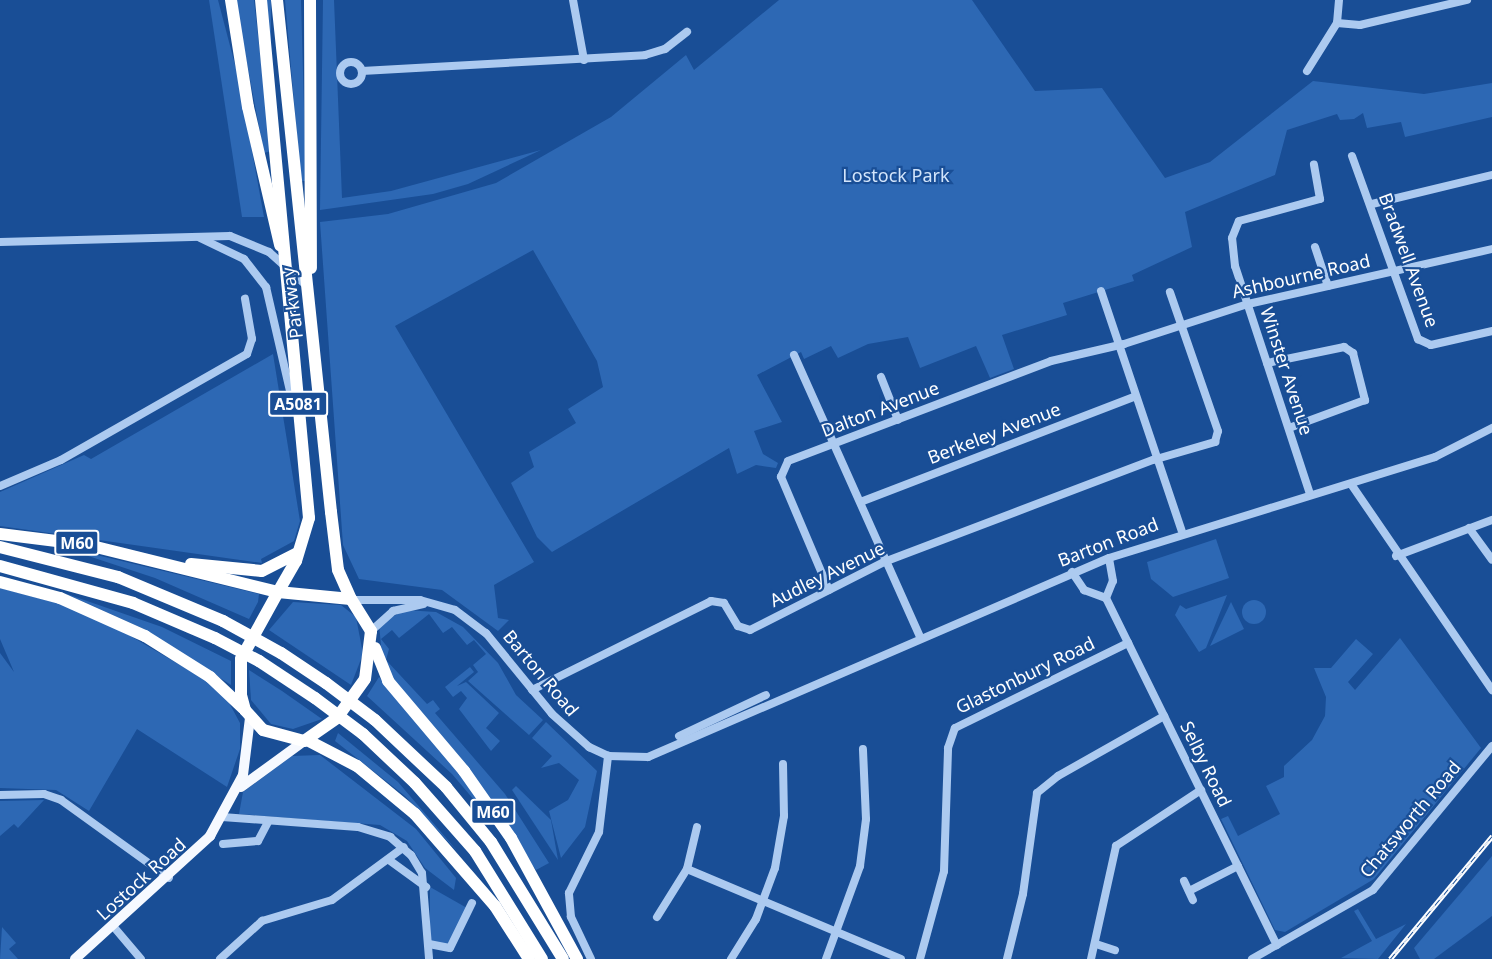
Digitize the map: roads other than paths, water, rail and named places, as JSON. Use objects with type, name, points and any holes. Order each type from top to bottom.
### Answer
[{"type":"highway","name":"A5081","points":[[226,0],[277,207]]},
{"type":"highway","name":"A5081","points":[[231,0],[242,71]]},
{"type":"highway","name":"A5081","points":[[261,0],[277,207],[285,262]]},
{"type":"highway","name":"Parkway","points":[[277,0],[299,228],[310,291],[335,551],[353,599]]},
{"type":"highway","name":"A5081","points":[[310,0],[312,226],[310,291]]},
{"type":"highway","name":"A5081","points":[[310,39],[315,0]]},
{"type":"highway","name":"Parkway","points":[[278,592],[302,547],[309,519],[285,262]]},
{"type":"highway","name":"M60","points":[[0,534],[154,559],[262,571],[289,562],[302,547]]},
{"type":"highway","name":"M60","points":[[0,548],[118,577],[223,621],[281,653],[326,683],[375,720],[446,787],[491,842],[563,959]]},
{"type":"highway","name":"M60","points":[[154,559],[278,592]]},
{"type":"highway","name":"M60","points":[[0,566],[133,603],[215,638],[259,661],[315,698],[363,734],[415,783],[475,851],[542,959]]},
{"type":"highway","points":[[0,582],[119,622],[210,676],[270,735],[306,741],[329,748],[395,797],[437,836],[529,959]]},
{"type":"highway","points":[[248,714],[239,683],[241,660],[278,592],[353,599],[372,635],[369,668],[355,695],[327,728],[306,741]]},
{"type":"highway","name":"M60","points":[[372,635],[387,681],[505,830],[577,959]]},
{"type":"main road","name":"Lostock Road","points":[[236,793],[248,714]]},
{"type":"main road","name":"Lostock Road","points":[[75,959],[169,878],[222,817],[236,793],[258,770],[306,741]]},
{"type":"street","points":[[573,0],[584,60]]},
{"type":"street","points":[[1307,71],[1338,23],[1339,0]]},
{"type":"street","points":[[1338,23],[1360,25],[1467,0]]},
{"type":"street","points":[[362,71],[584,60],[657,53],[687,32]]},
{"type":"street","name":"Bradwell Avenue","points":[[1352,156],[1423,343],[1492,331]]},
{"type":"street","name":"Winster Avenue","points":[[1310,494],[1233,258],[1234,224],[1317,201],[1321,192],[1314,165]]},
{"type":"street","points":[[1372,204],[1492,175]]},
{"type":"street","points":[[0,242],[196,236],[242,240],[285,262],[310,291]]},
{"type":"street","points":[[196,236],[236,253],[266,286],[300,437]]},
{"type":"street","points":[[1316,248],[1328,286]]},
{"type":"street","name":"Ashbourne Road","points":[[1119,345],[1248,304],[1492,249]]},
{"type":"street","points":[[1101,291],[1182,531]]},
{"type":"street","points":[[1170,292],[1182,325]]},
{"type":"street","points":[[0,486],[61,460],[247,354],[252,339],[244,299]]},
{"type":"street","name":"Audley Avenue","points":[[532,690],[711,601],[724,603],[738,626],[750,630],[888,562],[1219,436],[1182,325]]},
{"type":"street","name":"Dalton Avenue","points":[[829,590],[780,471],[788,461],[1047,362],[1119,345]]},
{"type":"street","points":[[1267,363],[1344,347],[1356,362],[1366,392],[1363,401],[1289,428]]},
{"type":"street","points":[[794,355],[863,501],[920,637]]},
{"type":"street","points":[[881,376],[898,420]]},
{"type":"street","name":"Berkeley Avenue","points":[[863,501],[1137,396]]},
{"type":"street","name":"Barton Road","points":[[353,599],[432,602],[455,610],[486,633],[532,690],[576,737],[608,756],[648,757],[696,740],[920,637],[1072,572],[1182,531],[1351,484],[1445,454],[1492,428]]},
{"type":"street","points":[[1351,484],[1396,556],[1492,690]]},
{"type":"street","points":[[1396,556],[1492,520]]},
{"type":"street","points":[[1469,528],[1492,560]]},
{"type":"street","points":[[1072,572],[1084,590],[1106,598],[1113,581],[1109,558]]},
{"type":"street","name":"Selby Road","points":[[1106,598],[1277,945]]},
{"type":"street","points":[[372,635],[393,611],[432,602]]},
{"type":"street","name":"Glastonbury Road","points":[[920,959],[945,871],[948,748],[955,728],[1128,643]]},
{"type":"street","points":[[679,736],[766,695]]},
{"type":"street","points":[[741,706],[746,717]]},
{"type":"street","points":[[1007,959],[1023,894],[1037,793],[1164,716]]},
{"type":"street","points":[[692,730],[696,740]]},
{"type":"street","name":"Chatsworth Road","points":[[1252,959],[1373,890],[1492,746]]},
{"type":"street","points":[[826,959],[840,931],[864,843],[863,749]]},
{"type":"street","points":[[591,959],[569,909],[572,879],[601,824],[608,756]]},
{"type":"street","points":[[731,959],[765,900],[782,834],[783,764]]},
{"type":"street","points":[[1091,959],[1116,846],[1201,790]]},
{"type":"street","points":[[0,795],[44,794],[61,800],[169,878]]},
{"type":"street","points":[[222,817],[358,827],[376,830],[404,847],[426,887],[429,959]]},
{"type":"street","points":[[223,844],[232,847],[258,841],[268,822]]},
{"type":"street","points":[[657,917],[687,869],[697,827]]},
{"type":"street","points":[[220,959],[262,921],[332,900],[404,847]]},
{"type":"street","points":[[389,860],[426,887]]},
{"type":"street","points":[[1189,891],[1238,866]]},
{"type":"street","points":[[687,869],[840,931],[901,959]]},
{"type":"street","points":[[1184,881],[1193,900]]},
{"type":"street","points":[[429,944],[450,948],[472,903]]},
{"type":"street","points":[[113,926],[141,959]]},
{"type":"street","points":[[1095,944],[1115,950]]},
{"type":"railway","points":[[1390,959],[1492,836]]},
{"type":"park label","name":"Lostock Park","points":[[896,175]]}]
